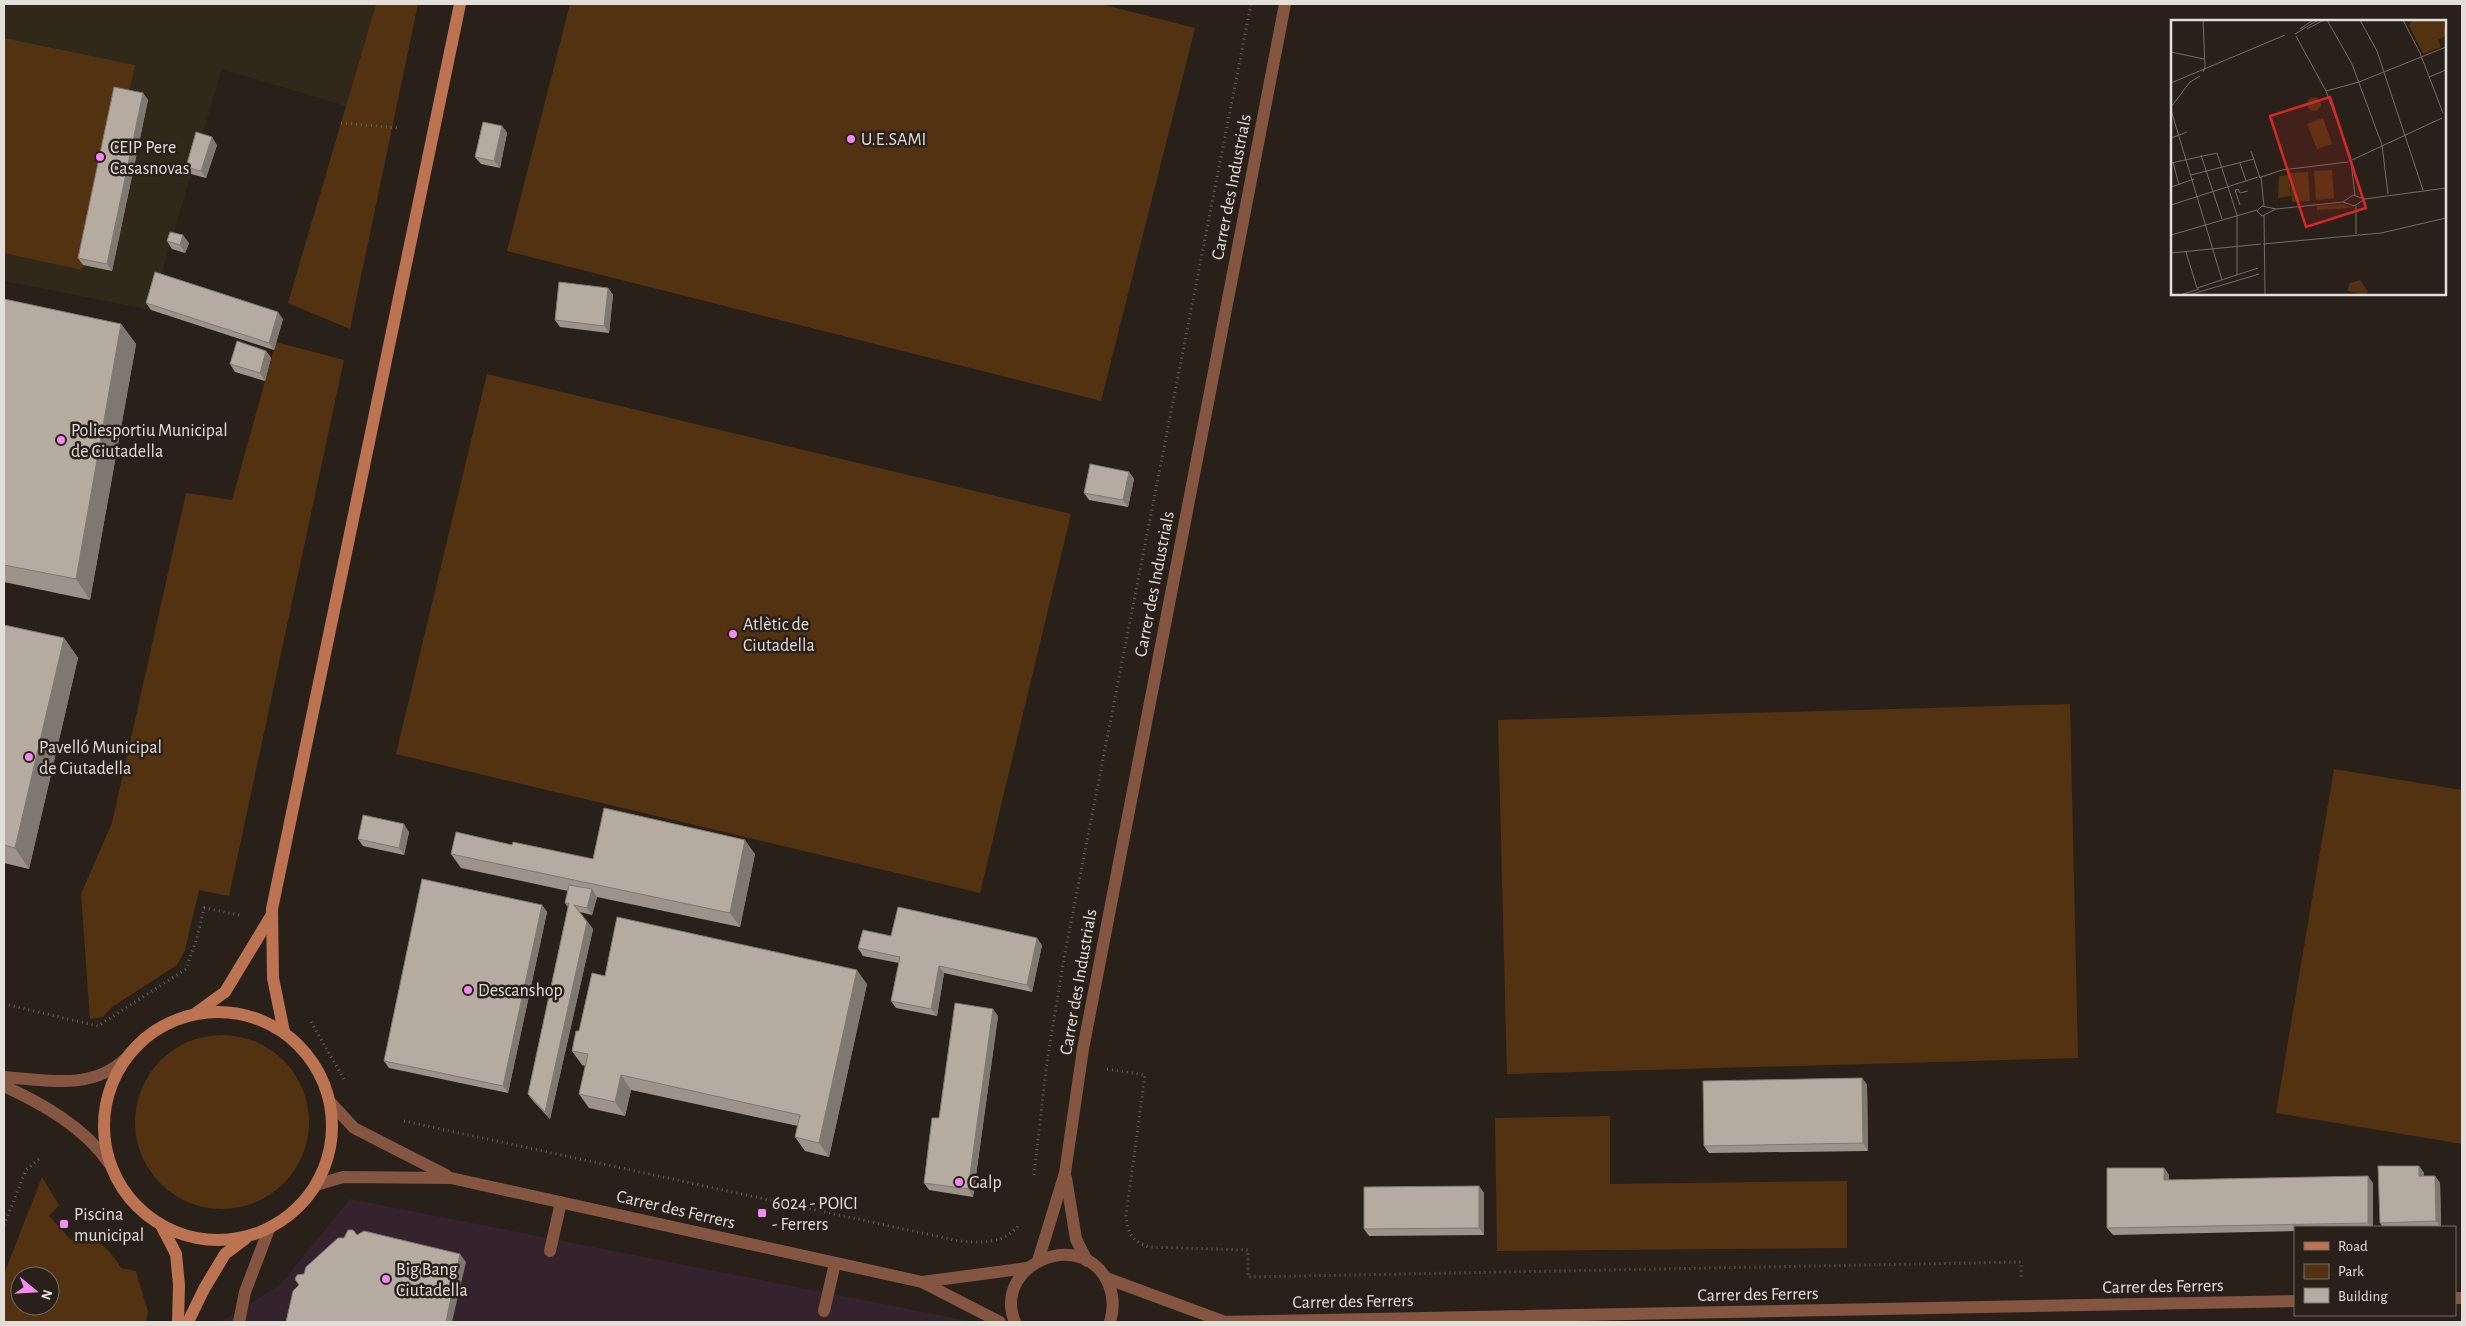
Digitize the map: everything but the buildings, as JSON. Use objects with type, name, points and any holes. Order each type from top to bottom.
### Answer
[{"type":"main road","points":[[284,1032],[273,978],[270,918],[460,4]]},
{"type":"main road","points":[[196,1013],[225,992],[270,918]]},
{"type":"main road","points":[[219,1011],[242,1014],[264,1021],[284,1032],[306,1052],[321,1076],[331,1103],[333,1124],[331,1146],[326,1166],[316,1185],[298,1208],[269,1229],[248,1237],[227,1241],[205,1240],[183,1236],[162,1227],[135,1206],[124,1193],[109,1162],[104,1120],[112,1085],[125,1059],[139,1043],[156,1030],[175,1020],[196,1013],[219,1011]]},
{"type":"main road","points":[[162,1227],[176,1254],[179,1285],[178,1322]]},
{"type":"main road","points":[[188,1322],[204,1289],[225,1254],[248,1237]]},
{"type":"street","name":"Carrer des Industrials","points":[[1015,1322],[1012,1298],[1017,1283],[1032,1265],[1065,1173],[1080,1065],[1146,712],[1285,4]]},
{"type":"street","points":[[4,1077],[63,1082],[94,1079],[114,1070],[125,1059]]},
{"type":"street","points":[[4,1086],[78,1128],[97,1145],[109,1162]]},
{"type":"street","name":"Carrer des Ferrers","points":[[331,1103],[354,1128],[451,1178]]},
{"type":"street","name":"Carrer des Industrials","points":[[1065,1173],[1076,1240],[1087,1261]]},
{"type":"street","name":"Carrer des Ferrers","points":[[316,1185],[343,1178],[451,1178],[922,1282],[1000,1322]]},
{"type":"street","points":[[550,1251],[561,1202]]},
{"type":"street","points":[[238,1322],[245,1292],[269,1229]]},
{"type":"street","name":"Carrer des Ferrers","points":[[922,1282],[1032,1265],[1059,1254],[1079,1256],[1087,1261]]},
{"type":"street","points":[[1087,1261],[1094,1265],[1106,1278],[1112,1294],[1113,1312],[1110,1322]]},
{"type":"street","points":[[824,1311],[835,1263]]},
{"type":"street","name":"Carrer des Ferrers","points":[[1106,1278],[1219,1322],[2294,1301]]},
{"type":"path","points":[[1033,1182],[1047,1061],[1069,933],[1251,4]]},
{"type":"path","points":[[341,123],[398,128]]},
{"type":"path","points":[[4,1004],[98,1026],[186,969],[197,938],[204,908],[270,918]]},
{"type":"path","points":[[308,1015],[344,1080]]},
{"type":"path","points":[[1047,1061],[1144,1074],[1126,1216],[1127,1230],[1135,1242],[1149,1247],[1248,1250],[1248,1277],[2021,1262],[2021,1307]]},
{"type":"path","points":[[402,1121],[959,1242],[998,1241],[1017,1228],[1025,1216]]},
{"type":"path","points":[[4,1225],[26,1170],[40,1158]]},
{"type":"shaded area","name":"CEIP Pere Casasnovas","points":[[4,4],[376,4],[346,106],[222,69],[151,310],[4,281]]},
{"type":"shaded area","points":[[350,1199],[974,1322],[221,1322],[280,1285]]},
{"type":"green space","points":[[376,4],[418,4],[350,329],[288,303]]},
{"type":"green space","name":"U.E.SAMI","points":[[570,4],[1101,4],[1195,28],[1101,401],[507,251]]},
{"type":"green space","points":[[4,38],[135,65],[128,96],[119,94],[82,270],[4,253]]},
{"type":"green space","points":[[276,342],[344,360],[229,896],[199,890],[185,950],[177,965],[112,1007],[103,1017],[90,1019],[81,894],[112,823],[186,493],[232,500]]},
{"type":"green space","name":"Atlètic de Ciutadella","points":[[487,374],[1071,514],[980,893],[396,754]]},
{"type":"green space","points":[[2070,704],[2078,1058],[1507,1074],[1498,720]]},
{"type":"green space","points":[[2334,769],[2462,790],[2462,1144],[2276,1113]]},
{"type":"green space","points":[[222,1035],[239,1037],[263,1045],[289,1067],[299,1081],[305,1097],[309,1122],[307,1139],[299,1163],[277,1189],[263,1199],[247,1205],[222,1209],[205,1207],[181,1199],[155,1177],[145,1163],[139,1147],[135,1122],[137,1105],[145,1081],[167,1055],[181,1045],[197,1039]]},
{"type":"green space","points":[[1610,1116],[1610,1184],[1847,1181],[1847,1248],[1497,1251],[1495,1118]]},
{"type":"green space","points":[[42,1177],[59,1205],[49,1216],[71,1240],[80,1230],[104,1246],[121,1268],[136,1271],[148,1312],[146,1322],[4,1322],[4,1274]]},
{"type":"place","name":"U.E.SAMI","points":[[851,139]]},
{"type":"place","name":"CEIP Pere Casasnovas","points":[[100,157]]},
{"type":"place","name":"Poliesportiu Municipal de Ciutadella","points":[[61,440]]},
{"type":"place","name":"Atlètic de Ciutadella","points":[[733,634]]},
{"type":"place","name":"Pavelló Municipal de Ciutadella","points":[[29,757]]},
{"type":"place","name":"Descanshop","points":[[468,990]]},
{"type":"place","name":"Galp","points":[[959,1182]]},
{"type":"place","name":"6024 - POICI - Ferrers","points":[[762,1213]]},
{"type":"place","name":"Piscina municipal","points":[[64,1224]]},
{"type":"place","name":"Big Bang Ciutadella","points":[[386,1279]]}]
